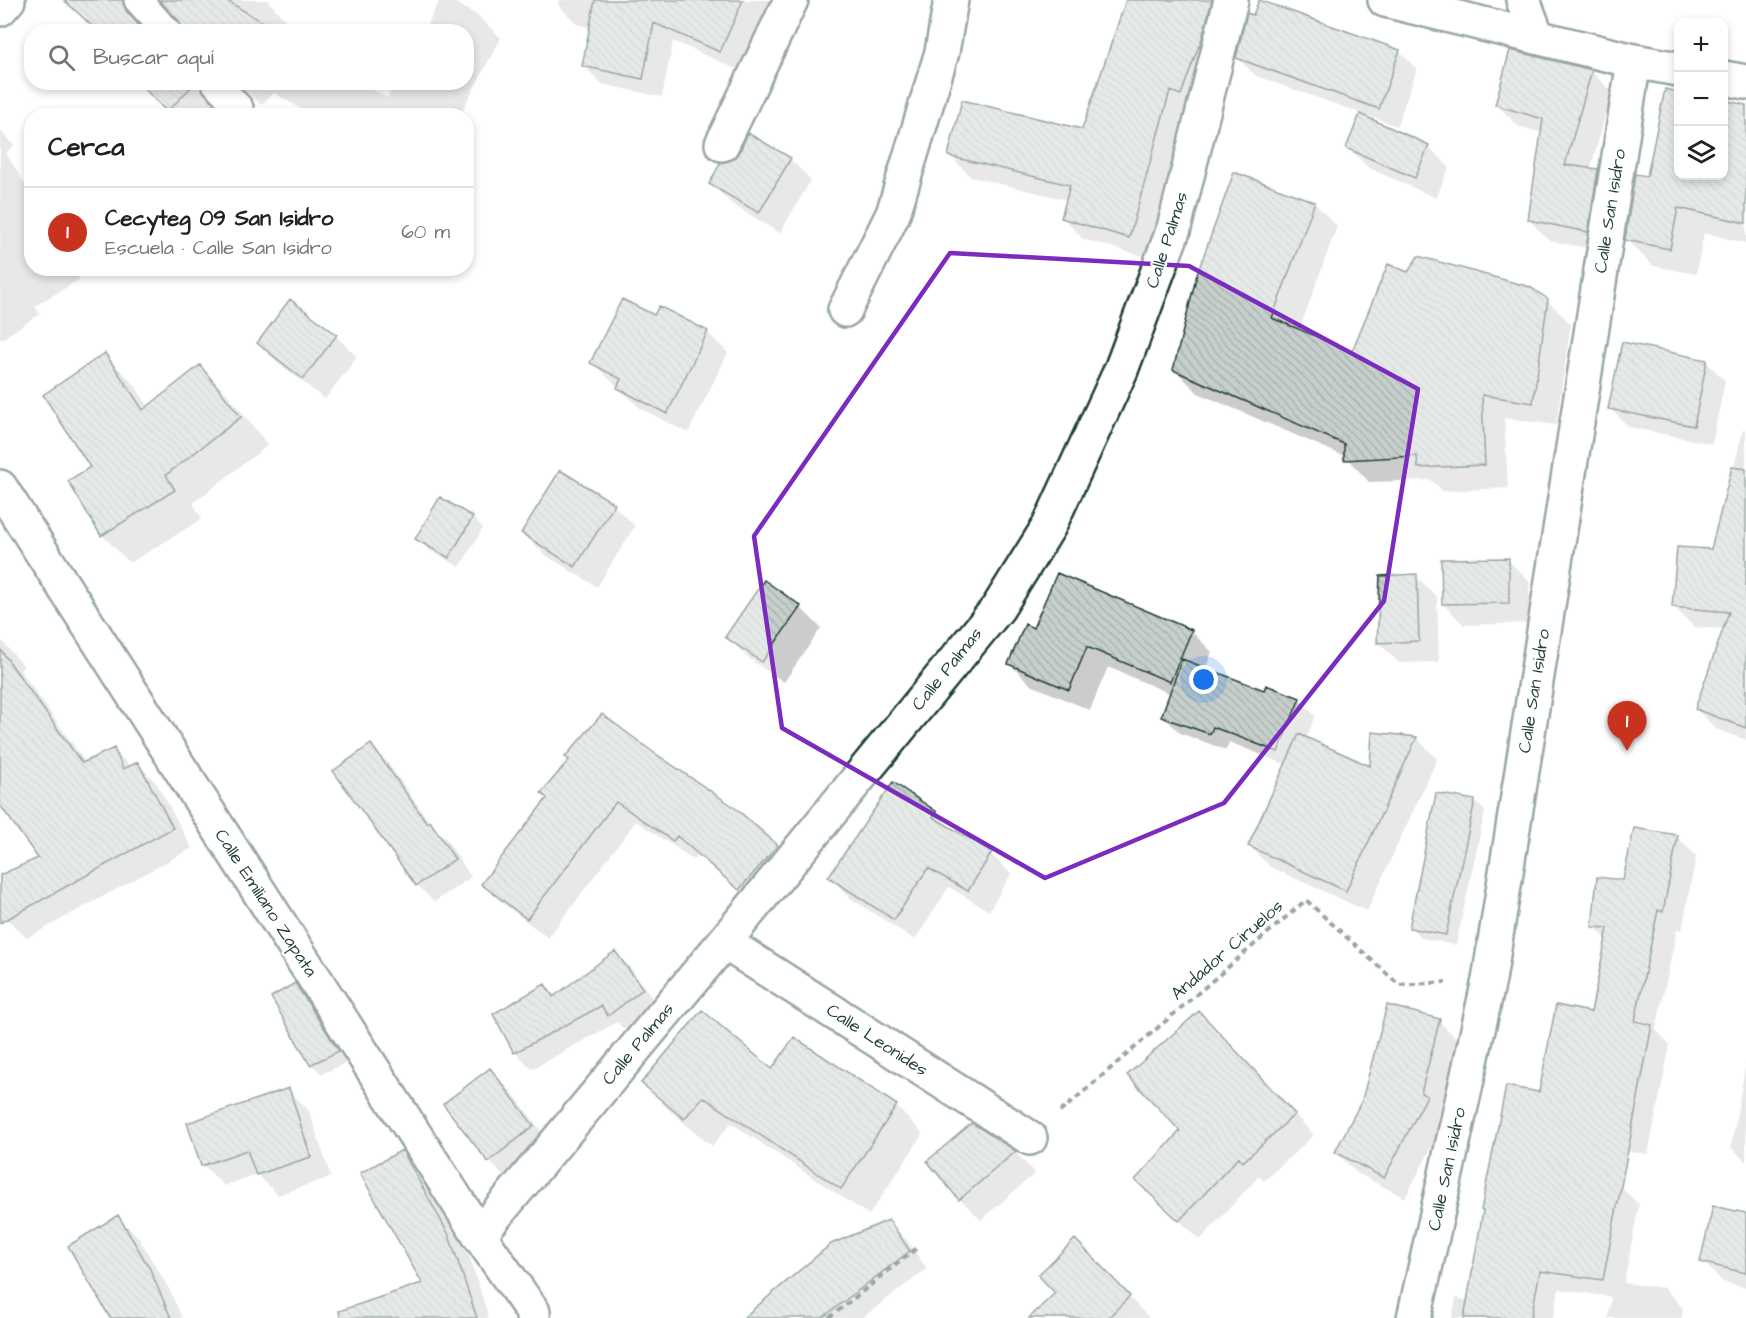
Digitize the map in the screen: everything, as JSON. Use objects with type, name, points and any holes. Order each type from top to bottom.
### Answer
[{"type":"street","points":[[0,9],[8,0]]},
{"type":"street","points":[[722,144],[791,0]]},
{"type":"street","points":[[845,310],[893,214],[942,52],[951,0]]},
{"type":"street","name":"Calle Palmas","points":[[479,1235],[724,942],[998,608],[1049,526],[1121,370],[1174,228],[1231,0]]},
{"type":"street","points":[[1385,0],[1634,61],[1674,68]]},
{"type":"street","points":[[1523,0],[1537,37]]},
{"type":"street","name":"Calle San Isidro","points":[[1414,1318],[1489,980],[1634,61]]},
{"type":"street","points":[[1728,79],[1746,82]]},
{"type":"street","name":"Calle Emiliano Zapata","points":[[0,487],[479,1235],[535,1316]]},
{"type":"street","name":"Calle Leonides","points":[[724,942],[1030,1138]]},
{"type":"lane","points":[[138,0],[160,24]]},
{"type":"lane","points":[[222,90],[239,108]]},
{"type":"path","name":"Andador Ciruelos","points":[[1030,1138],[1306,900],[1399,985],[1489,980]]},
{"type":"path","points":[[829,1318],[917,1248]]},
{"type":"highlighted area","points":[[950,253],[1189,266],[1418,389],[1384,601],[1224,803],[1045,878],[782,728],[754,536]]},
{"type":"building","points":[[64,0],[123,0],[126,11],[138,24],[90,24]]},
{"type":"building","points":[[159,0],[226,0],[266,24],[180,24]]},
{"type":"building","points":[[595,0],[743,0],[720,52],[654,23],[643,79],[582,66]]},
{"type":"building","points":[[1126,0],[1212,0],[1200,46],[1181,95],[1170,91],[1129,238],[1061,218],[1070,185],[948,156],[962,100],[1082,129]]},
{"type":"building","points":[[1259,0],[1400,50],[1379,109],[1236,58],[1247,13],[1253,15]]},
{"type":"building","points":[[1510,50],[1592,70],[1565,165],[1598,169],[1588,232],[1528,220],[1543,119],[1495,105]]},
{"type":"building","points":[[1665,89],[1674,91],[1674,180],[1728,180],[1728,101],[1746,105],[1746,223],[1678,208],[1670,249],[1625,240],[1635,174],[1647,176]]},
{"type":"building","points":[[146,90],[188,90],[171,108],[163,108]]},
{"type":"building","points":[[1360,114],[1429,145],[1415,178],[1346,148]]},
{"type":"building","points":[[748,133],[791,158],[759,213],[709,184],[721,162],[732,160],[739,153]]},
{"type":"building","points":[[1234,172],[1315,202],[1272,318],[1352,351],[1388,264],[1408,272],[1418,256],[1530,287],[1548,299],[1533,403],[1482,395],[1485,465],[1418,468],[1417,456],[1344,460],[1344,444],[1173,370],[1197,274]]},
{"type":"building","points":[[290,299],[337,335],[303,379],[257,343]]},
{"type":"building","points":[[622,299],[654,315],[659,306],[708,331],[667,414],[617,388],[621,379],[590,363]]},
{"type":"building","points":[[1622,342],[1707,360],[1694,426],[1608,409]]},
{"type":"building","points":[[105,353],[143,410],[200,365],[241,417],[166,475],[175,490],[101,536],[68,481],[90,467],[43,395]]},
{"type":"building","points":[[1732,467],[1746,469],[1746,728],[1695,709],[1729,612],[1672,607],[1677,547],[1711,549]]},
{"type":"building","points":[[560,470],[615,504],[575,567],[521,533]]},
{"type":"building","points":[[440,497],[473,517],[449,558],[415,539]]},
{"type":"building","points":[[1509,558],[1509,603],[1442,604],[1441,559]]},
{"type":"building","points":[[1057,573],[1192,630],[1170,682],[1087,647],[1069,690],[1008,664],[1025,624],[1033,628]]},
{"type":"building","points":[[1417,574],[1419,641],[1377,643],[1380,576]]},
{"type":"building","points":[[764,580],[801,606],[762,662],[725,637]]},
{"type":"building","points":[[0,649],[82,763],[114,748],[123,769],[138,762],[173,828],[0,923],[0,875],[38,858],[0,805]]},
{"type":"building","points":[[1182,659],[1264,690],[1266,685],[1300,698],[1278,752],[1213,727],[1210,734],[1161,717]]},
{"type":"building","points":[[602,714],[734,807],[778,845],[739,890],[677,836],[673,841],[616,802],[527,919],[481,884],[547,798],[541,793],[569,760],[565,757]]},
{"type":"building","points":[[1372,732],[1417,737],[1346,891],[1248,846],[1299,734],[1370,766]]},
{"type":"building","points":[[371,744],[427,823],[430,821],[455,859],[416,886],[333,771]]},
{"type":"building","points":[[893,782],[937,812],[933,817],[992,852],[968,891],[928,868],[894,920],[828,877]]},
{"type":"building","points":[[1436,793],[1475,800],[1446,935],[1409,928]]},
{"type":"building","points":[[1634,828],[1678,835],[1663,912],[1658,910],[1635,1021],[1652,1025],[1603,1280],[1540,1271],[1531,1318],[1464,1318],[1483,1211],[1481,1210],[1506,1086],[1539,1092],[1556,1005],[1591,1012],[1608,928],[1592,927],[1597,877],[1623,880]]},
{"type":"building","points":[[615,951],[643,989],[608,1016],[601,1006],[514,1053],[493,1014],[545,984],[553,997]]},
{"type":"building","points":[[295,983],[339,1051],[310,1065],[271,997]]},
{"type":"building","points":[[1387,1005],[1440,1019],[1421,1093],[1427,1096],[1384,1178],[1335,1152],[1362,1100]]},
{"type":"building","points":[[702,1010],[772,1069],[794,1037],[897,1105],[841,1189],[703,1097],[684,1119],[641,1083]]},
{"type":"building","points":[[1199,1011],[1295,1114],[1243,1162],[1239,1157],[1179,1221],[1135,1180],[1180,1131],[1127,1075]]},
{"type":"building","points":[[490,1068],[534,1126],[488,1162],[443,1104]]},
{"type":"building","points":[[289,1088],[311,1157],[256,1175],[247,1150],[201,1166],[187,1123]]},
{"type":"building","points":[[972,1123],[1016,1151],[959,1200],[927,1161]]},
{"type":"building","points":[[402,1150],[449,1235],[477,1318],[340,1318],[339,1311],[422,1283],[360,1173]]},
{"type":"building","points":[[1713,1206],[1746,1213],[1746,1273],[1700,1262]]},
{"type":"building","points":[[118,1215],[149,1267],[171,1318],[110,1318],[68,1246]]},
{"type":"building","points":[[889,1220],[910,1251],[822,1318],[743,1318],[831,1244]]},
{"type":"building","points":[[1075,1239],[1130,1296],[1108,1318],[1029,1318],[1055,1293],[1038,1275]]},
{"type":"place","name":"Cecyteg 09 San Isidro","points":[[1627,751]]}]
